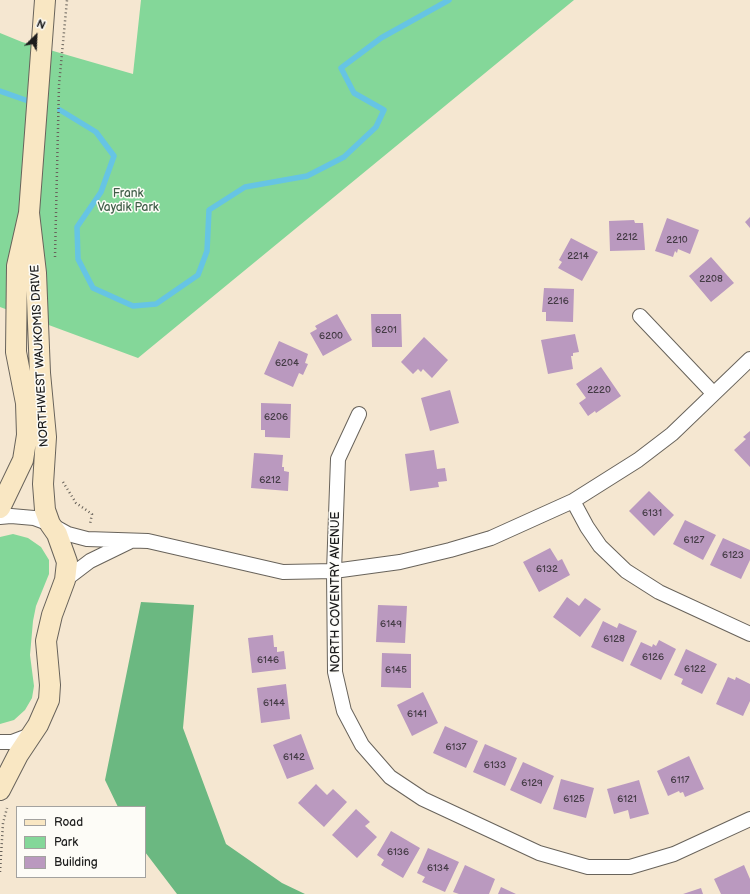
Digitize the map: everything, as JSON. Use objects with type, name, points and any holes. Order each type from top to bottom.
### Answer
[{"type":"main road","name":"NORTHWEST WAUKOMIS DRIVE","points":[[0,790],[18,755],[33,734],[49,700],[50,685],[46,641],[52,616],[65,580],[67,562],[57,534],[50,524],[45,510],[43,484],[46,437],[40,372],[36,273],[30,213],[45,0]]},
{"type":"main road","name":"NORTHWEST WAUKOMIS DRIVE","points":[[0,508],[22,460],[27,435],[26,403],[16,352],[15,308],[17,266],[30,213]]},
{"type":"street","points":[[640,316],[713,394]]},
{"type":"street","points":[[0,518],[11,516],[34,518],[50,524],[68,534],[87,539],[148,541],[168,544],[283,572],[334,571],[400,562],[491,538],[573,501],[638,460],[672,434],[750,359]]},
{"type":"street","name":"NORTH COVENTRY AVENUE","points":[[359,414],[338,459],[334,571],[335,672],[344,711],[362,746],[390,777],[423,800],[539,853],[588,867],[630,866],[674,854],[750,819]]},
{"type":"street","points":[[573,501],[587,527],[600,546],[626,571],[660,592],[750,634]]},
{"type":"street","points":[[65,580],[90,561],[131,541]]},
{"type":"street","points":[[0,742],[12,742],[33,734]]},
{"type":"path","points":[[57,147],[59,85],[67,0]]},
{"type":"green space","name":"Frank Vaydik Park","points":[[141,0],[574,0],[138,358],[0,307],[0,33],[22,42],[133,74]]},
{"type":"green space","points":[[13,534],[28,538],[41,547],[49,560],[49,574],[36,606],[33,621],[30,655],[34,686],[32,698],[25,710],[14,720],[0,724],[0,537]]},
{"type":"green space","points":[[141,602],[194,605],[183,728],[226,844],[282,883],[305,894],[177,894],[146,853],[146,806],[118,806],[105,780]]},
{"type":"building","points":[[750,217],[750,228],[745,222]]},
{"type":"building","points":[[667,218],[699,230],[690,254],[678,249],[677,253],[675,251],[673,257],[655,251]]},
{"type":"building","points":[[634,220],[635,223],[643,223],[645,250],[610,251],[609,221]]},
{"type":"building","points":[[571,238],[598,252],[582,281],[558,268],[562,262],[559,260]]},
{"type":"building","points":[[711,257],[734,283],[711,302],[689,276]]},
{"type":"building","points":[[544,288],[574,289],[573,322],[546,321],[546,312],[542,312]]},
{"type":"building","points":[[337,314],[352,340],[323,356],[310,333],[317,329],[315,326]]},
{"type":"building","points":[[371,314],[401,314],[402,347],[372,347]]},
{"type":"building","points":[[575,334],[579,352],[573,353],[573,356],[571,356],[573,369],[548,374],[541,340]]},
{"type":"building","points":[[424,337],[448,360],[432,378],[423,369],[421,372],[418,369],[413,374],[401,362]]},
{"type":"building","points":[[279,341],[308,354],[305,363],[308,364],[303,375],[299,373],[293,387],[264,374]]},
{"type":"building","points":[[601,367],[621,396],[596,413],[595,411],[588,416],[579,403],[586,398],[576,384]]},
{"type":"building","points":[[450,390],[459,423],[430,431],[421,398]]},
{"type":"building","points":[[261,403],[291,404],[290,438],[265,437],[265,430],[261,430]]},
{"type":"building","points":[[750,431],[750,467],[734,450],[746,439],[743,437]]},
{"type":"building","points":[[434,450],[437,469],[445,468],[447,481],[438,482],[439,487],[410,491],[405,454]]},
{"type":"building","points":[[254,453],[283,455],[282,467],[284,467],[284,471],[289,472],[288,491],[251,488]]},
{"type":"building","points":[[649,491],[674,515],[654,536],[629,511]]},
{"type":"building","points":[[685,520],[716,535],[703,560],[673,544]]},
{"type":"building","points":[[723,538],[750,550],[750,560],[741,579],[710,565]]},
{"type":"building","points":[[550,548],[558,561],[562,559],[570,575],[539,592],[523,562]]},
{"type":"building","points":[[567,597],[579,606],[585,598],[601,609],[580,637],[553,617]]},
{"type":"building","points":[[378,605],[407,606],[405,643],[376,642]]},
{"type":"building","points":[[603,621],[617,628],[619,623],[637,631],[623,662],[591,647]]},
{"type":"building","points":[[273,635],[274,647],[277,647],[277,652],[284,651],[286,669],[252,673],[248,638]]},
{"type":"building","points":[[659,640],[676,649],[661,680],[630,665],[641,642],[652,647],[653,644],[656,646]]},
{"type":"building","points":[[686,649],[717,664],[702,694],[681,684],[683,679],[674,675]]},
{"type":"building","points":[[382,653],[411,654],[411,688],[381,687]]},
{"type":"building","points":[[728,677],[735,680],[736,677],[750,684],[750,701],[743,716],[716,704]]},
{"type":"building","points":[[286,684],[290,719],[261,723],[257,688]]},
{"type":"building","points":[[423,692],[438,723],[412,736],[397,705]]},
{"type":"building","points":[[445,726],[478,741],[466,768],[433,753]]},
{"type":"building","points":[[301,734],[314,769],[287,779],[273,745]]},
{"type":"building","points":[[485,744],[517,758],[505,786],[473,772]]},
{"type":"building","points":[[689,756],[704,789],[685,797],[683,792],[680,793],[679,791],[668,796],[657,771]]},
{"type":"building","points":[[523,762],[554,776],[541,804],[510,790]]},
{"type":"building","points":[[561,779],[594,788],[586,818],[553,809]]},
{"type":"building","points":[[639,780],[649,814],[630,819],[628,810],[614,814],[607,789]]},
{"type":"building","points":[[316,784],[327,795],[333,789],[347,802],[324,827],[298,803]]},
{"type":"building","points":[[356,809],[370,822],[365,826],[377,837],[357,858],[332,835]]},
{"type":"building","points":[[391,831],[420,848],[403,878],[381,865],[384,860],[377,855]]},
{"type":"building","points":[[428,848],[459,862],[445,892],[422,882],[425,877],[417,873]]},
{"type":"building","points":[[465,865],[495,879],[489,894],[459,894],[453,892]]},
{"type":"building","points":[[744,865],[750,879],[750,894],[721,894],[714,879]]},
{"type":"building","points":[[501,887],[516,894],[498,894]]},
{"type":"building","points":[[701,888],[703,894],[683,894]]},
{"type":"waterway","points":[[60,110],[96,132],[114,156],[101,192],[77,227],[78,259],[93,288],[133,306],[156,304],[198,275],[207,251],[209,210],[245,187],[307,176],[344,157],[376,127],[384,110],[354,93],[341,68],[381,38],[449,0]]},
{"type":"waterway","points":[[0,91],[34,103]]}]
